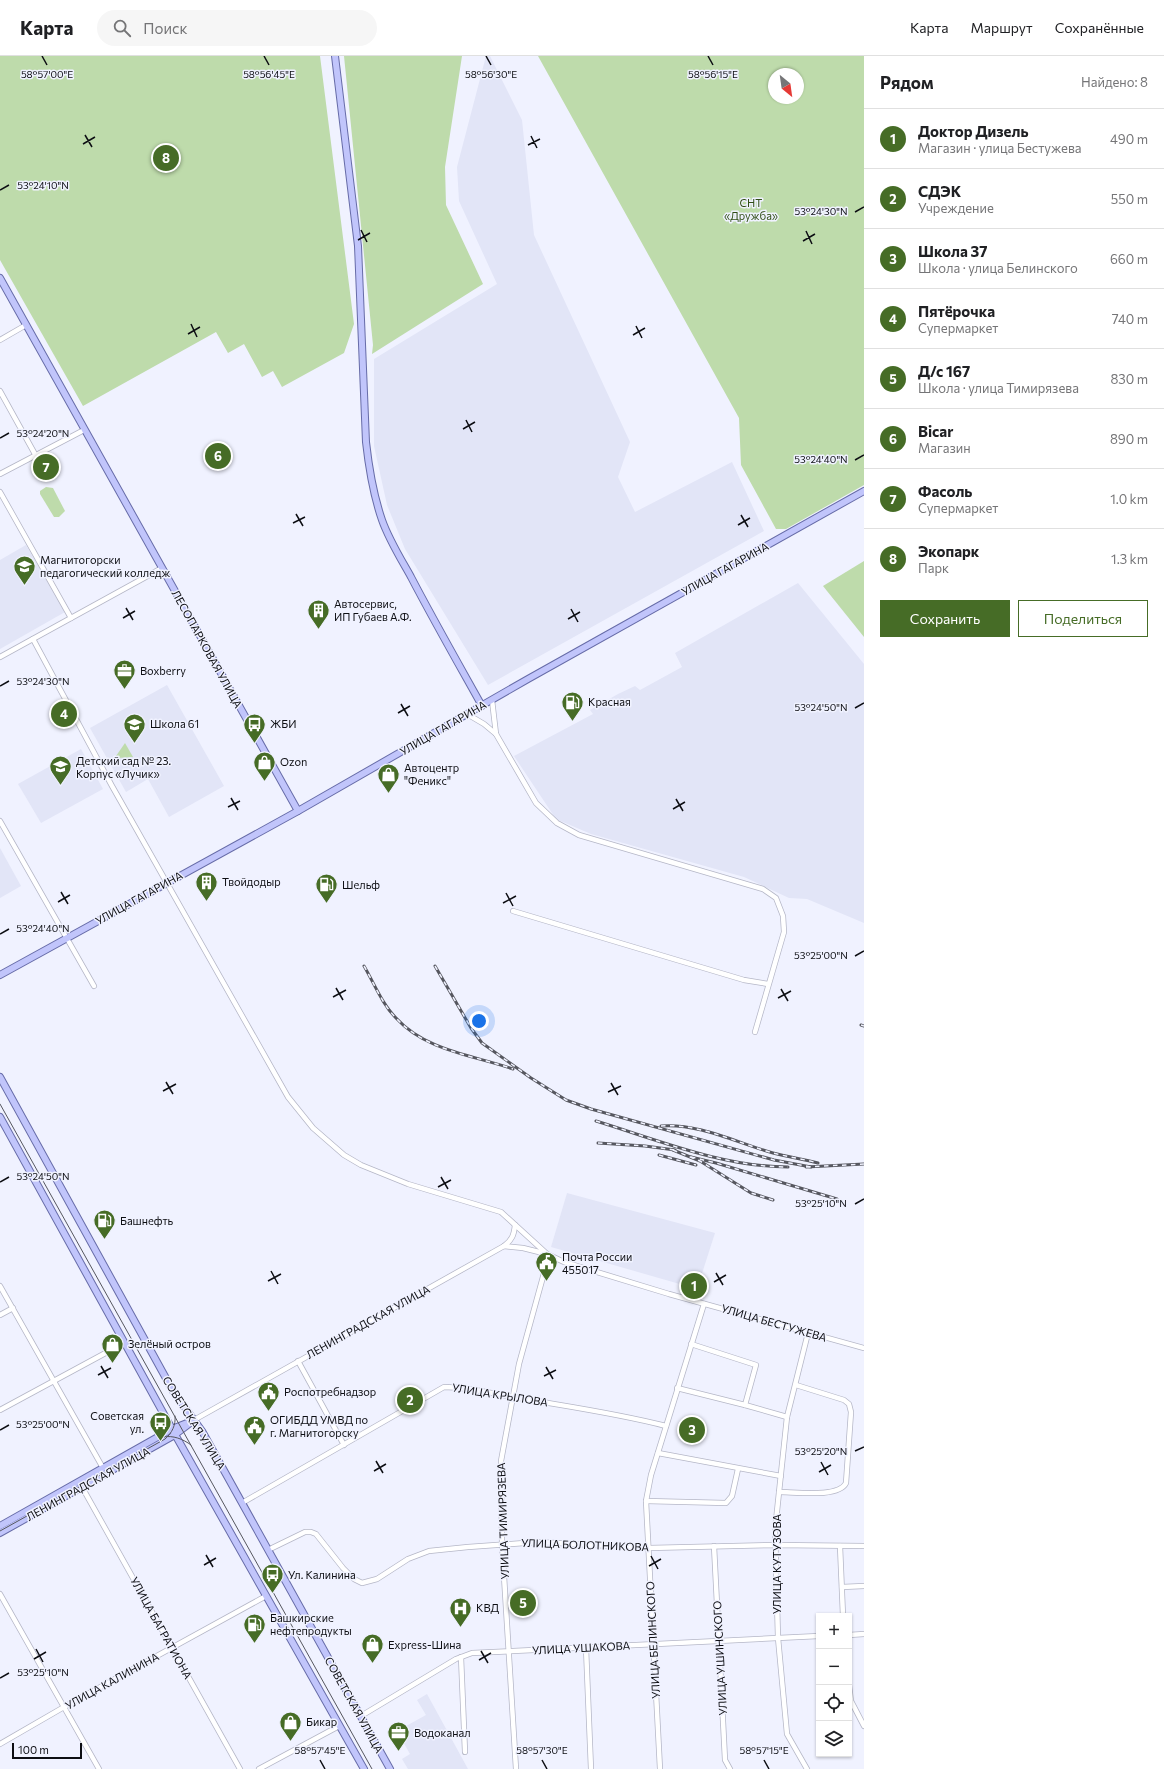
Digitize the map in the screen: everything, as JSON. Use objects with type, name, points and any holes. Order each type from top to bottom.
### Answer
[{"type":"main road","points":[[335,56],[358,246],[366,442],[369,471],[375,499],[382,522],[390,538],[482,706]]},
{"type":"main road","name":"ЛЕСОПАРКОВАЯ УЛИЦА","points":[[0,278],[298,811]]},
{"type":"main road","name":"УЛИЦА ГАГАРИНА","points":[[0,975],[298,811],[864,491]]},
{"type":"main road","name":"СОВЕТСКАЯ УЛИЦА","points":[[0,1077],[173,1391],[194,1420],[242,1503],[390,1769]]},
{"type":"main road","name":"СОВЕТСКАЯ УЛИЦА","points":[[0,1117],[124,1343],[364,1769]]},
{"type":"main road","name":"ЛЕНИНГРАДСКАЯ УЛИЦА","points":[[0,1533],[194,1420]]},
{"type":"main road","name":"ЛЕНИНГРАДСКАЯ УЛИЦА","points":[[0,1526],[103,1468],[174,1432]]},
{"type":"street","points":[[0,340],[26,325]]},
{"type":"street","points":[[0,391],[36,456]]},
{"type":"street","points":[[0,474],[84,430]]},
{"type":"street","points":[[0,492],[71,618]]},
{"type":"street","points":[[0,657],[162,568]]},
{"type":"street","points":[[33,639],[167,883],[288,1097],[313,1128],[344,1155],[361,1165],[408,1184],[501,1212],[548,1255]]},
{"type":"street","points":[[492,700],[496,734]]},
{"type":"street","points":[[468,714],[496,734],[536,803],[557,823],[579,834],[763,889],[776,898],[783,916],[784,932],[755,1032]]},
{"type":"street","points":[[0,821],[94,986]]},
{"type":"street","points":[[512,911],[744,980],[768,984]]},
{"type":"street","points":[[504,1246],[510,1242],[515,1225]]},
{"type":"street","points":[[504,1246],[522,1248],[548,1255]]},
{"type":"street","name":"ЛЕНИНГРАДСКАЯ УЛИЦА","points":[[194,1420],[504,1246]]},
{"type":"street","name":"УЛИЦА БЕСТУЖЕВА","points":[[548,1255],[603,1274],[704,1304],[864,1348]]},
{"type":"street","name":"УЛИЦА ТИМИРЯЗЕВА","points":[[516,1769],[502,1544],[501,1461],[519,1364],[548,1255]]},
{"type":"street","points":[[0,1286],[103,1468]]},
{"type":"street","name":"УЛИЦА БЕЛИНСКОГО","points":[[660,1769],[646,1501],[651,1474],[704,1304]]},
{"type":"street","points":[[0,1315],[13,1308]]},
{"type":"street","name":"УЛИЦА КУТУЗОВА","points":[[807,1769],[787,1734],[778,1638],[775,1530],[787,1417],[808,1333]]},
{"type":"street","points":[[0,1410],[124,1343]]},
{"type":"street","points":[[691,1344],[756,1365],[745,1405]]},
{"type":"street","points":[[298,1361],[344,1445]]},
{"type":"street","points":[[779,1492],[831,1493],[842,1489],[846,1483],[850,1407],[844,1400],[796,1385]]},
{"type":"street","name":"УЛИЦА КРЫЛОВА","points":[[242,1503],[444,1387],[476,1389],[633,1418],[666,1426]]},
{"type":"street","points":[[677,1388],[787,1417]]},
{"type":"street","points":[[658,1453],[781,1476]]},
{"type":"street","points":[[646,1501],[726,1503],[732,1496],[738,1469]]},
{"type":"street","name":"УЛИЦА БАГРАТИОНА","points":[[82,1486],[240,1769]]},
{"type":"street","name":"УЛИЦА БОЛОТНИКОВА","points":[[268,1550],[305,1532],[311,1532],[316,1534],[343,1568],[354,1579],[362,1583],[376,1579],[408,1559],[429,1551],[502,1544],[538,1542],[649,1548],[775,1545],[864,1546]]},
{"type":"street","name":"УЛИЦА УШИНСКОГО","points":[[714,1546],[725,1760],[730,1769]]},
{"type":"street","points":[[840,1546],[843,1613]]},
{"type":"street","points":[[842,1588],[864,1586]]},
{"type":"street","points":[[0,1594],[99,1769]]},
{"type":"street","name":"УЛИЦА КАЛИНИНА","points":[[0,1744],[64,1707],[266,1596]]},
{"type":"street","points":[[852,1635],[864,1634]]},
{"type":"street","name":"УЛИЦА УШАКОВА","points":[[360,1716],[461,1657],[472,1653],[816,1636]]},
{"type":"street","points":[[586,1648],[591,1769]]},
{"type":"street","points":[[461,1657],[466,1752]]},
{"type":"street","points":[[852,1704],[864,1726]]},
{"type":"street","points":[[259,1769],[339,1726]]},
{"type":"street","points":[[268,1764],[271,1769]]},
{"type":"shaded area","points":[[486,56],[490,56],[522,120],[534,235],[630,442],[618,477],[635,512],[732,462],[764,531],[488,685],[405,549],[387,505],[374,446],[374,359],[497,284],[459,201],[457,167]]},
{"type":"shaded area","name":"Магнитогорски педагогический колледж","points":[[26,545],[65,612],[0,649],[0,560]]},
{"type":"shaded area","points":[[798,583],[864,664],[864,923],[807,899],[789,898],[744,877],[591,834],[556,819],[514,756],[593,714],[590,710],[618,694],[635,686],[640,690],[682,667],[675,653]]},
{"type":"shaded area","points":[[167,685],[224,786],[169,817],[148,779],[126,792],[90,728]]},
{"type":"shaded area","name":"Детский сад № 23. Корпус «Лучик»","points":[[81,749],[103,789],[41,823],[18,784]]},
{"type":"shaded area","points":[[0,848],[21,886],[0,898]]},
{"type":"shaded area","points":[[567,1193],[715,1233],[697,1289],[551,1247]]},
{"type":"shaded area","points":[[427,1694],[468,1769],[408,1769],[402,1759],[410,1754],[397,1731],[426,1715],[417,1700]]},
{"type":"green space","points":[[0,56],[320,56],[354,324],[344,353],[282,387],[273,371],[262,377],[244,344],[228,353],[216,332],[83,406],[0,260]]},
{"type":"green space","points":[[344,56],[462,56],[445,167],[446,205],[483,284],[372,354],[373,345]]},
{"type":"green space","name":"СНТ «Дружба»","points":[[538,56],[864,56],[864,485],[786,529],[776,529],[741,465],[739,418]]},
{"type":"green space","points":[[46,487],[53,488],[65,511],[59,517],[54,517],[40,494],[40,491]]},
{"type":"green space","points":[[864,561],[864,637],[823,586]]},
{"type":"green space","points":[[125,743],[133,757],[117,758],[116,756]]},
{"type":"tram line","points":[[0,1104],[372,1769]]},
{"type":"tram line","points":[[0,1531],[165,1439],[173,1429],[175,1416]]},
{"type":"tram line","points":[[163,1437],[178,1438],[191,1445]]},
{"type":"railway","points":[[364,966],[386,1006],[408,1029],[421,1038],[451,1051],[513,1069]]},
{"type":"railway","points":[[435,966],[471,1028],[482,1043],[531,1078],[566,1100],[591,1109],[774,1160],[811,1167]]},
{"type":"railway","points":[[596,1121],[667,1144],[715,1157],[764,1166],[788,1167]]},
{"type":"railway","points":[[661,1126],[675,1126],[704,1131],[773,1153],[818,1163]]},
{"type":"railway","points":[[598,1143],[645,1146],[675,1150]]},
{"type":"railway","points":[[673,1150],[700,1161],[751,1193],[773,1200]]},
{"type":"railway","points":[[659,1155],[696,1165]]},
{"type":"railway","points":[[691,1157],[837,1199]]},
{"type":"railway","points":[[806,1167],[864,1164]]},
{"type":"place","name":"Экопарк","points":[[166,158]]},
{"type":"place","name":"Bicar","points":[[218,456]]},
{"type":"place","name":"Фасоль","points":[[46,467]]},
{"type":"place","name":"Магнитогорски педагогический колледж","points":[[25,586]]},
{"type":"place","name":"Автосервис, ИП Губаев А.Ф.","points":[[318,630]]},
{"type":"place","name":"Boxberry","points":[[124,690]]},
{"type":"place","name":"Пятёрочка","points":[[64,714]]},
{"type":"place","name":"Красная","points":[[572,722]]},
{"type":"place","name":"Школа 61","points":[[135,744]]},
{"type":"place","name":"ЖБИ","points":[[254,744]]},
{"type":"place","name":"Ozon","points":[[264,782]]},
{"type":"place","name":"Детский сад № 23. Корпус «Лучик»","points":[[61,786]]},
{"type":"place","name":"Автоцентр \"Феникс\"","points":[[388,794]]},
{"type":"place","name":"Твойдодыр","points":[[206,902]]},
{"type":"place","name":"Шельф","points":[[327,904]]},
{"type":"place","name":"Башнефть","points":[[105,1240]]},
{"type":"place","name":"Почта России 455017","points":[[547,1282]]},
{"type":"place","name":"Доктор Дизель","points":[[694,1286]]},
{"type":"place","name":"Зелёный остров","points":[[112,1364]]},
{"type":"place","name":"СДЭК","points":[[410,1400]]},
{"type":"place","name":"Роспотребнадзор","points":[[269,1412]]},
{"type":"place","name":"Школа 37","points":[[692,1430]]},
{"type":"place","name":"Советская ул.","points":[[160,1442]]},
{"type":"place","name":"ОГИБДД УМВД по г. Магнитогорску","points":[[255,1446]]},
{"type":"place","name":"Ул. Калинина","points":[[272,1594]]},
{"type":"place","name":"Д/с 167","points":[[523,1603]]},
{"type":"place","name":"КВД","points":[[461,1628]]},
{"type":"place","name":"Башкирские нефтепродукты","points":[[255,1644]]},
{"type":"place","name":"Express-Шина","points":[[372,1664]]},
{"type":"place","name":"Бикар","points":[[291,1742]]},
{"type":"place","name":"Водоканал","points":[[398,1752]]}]
